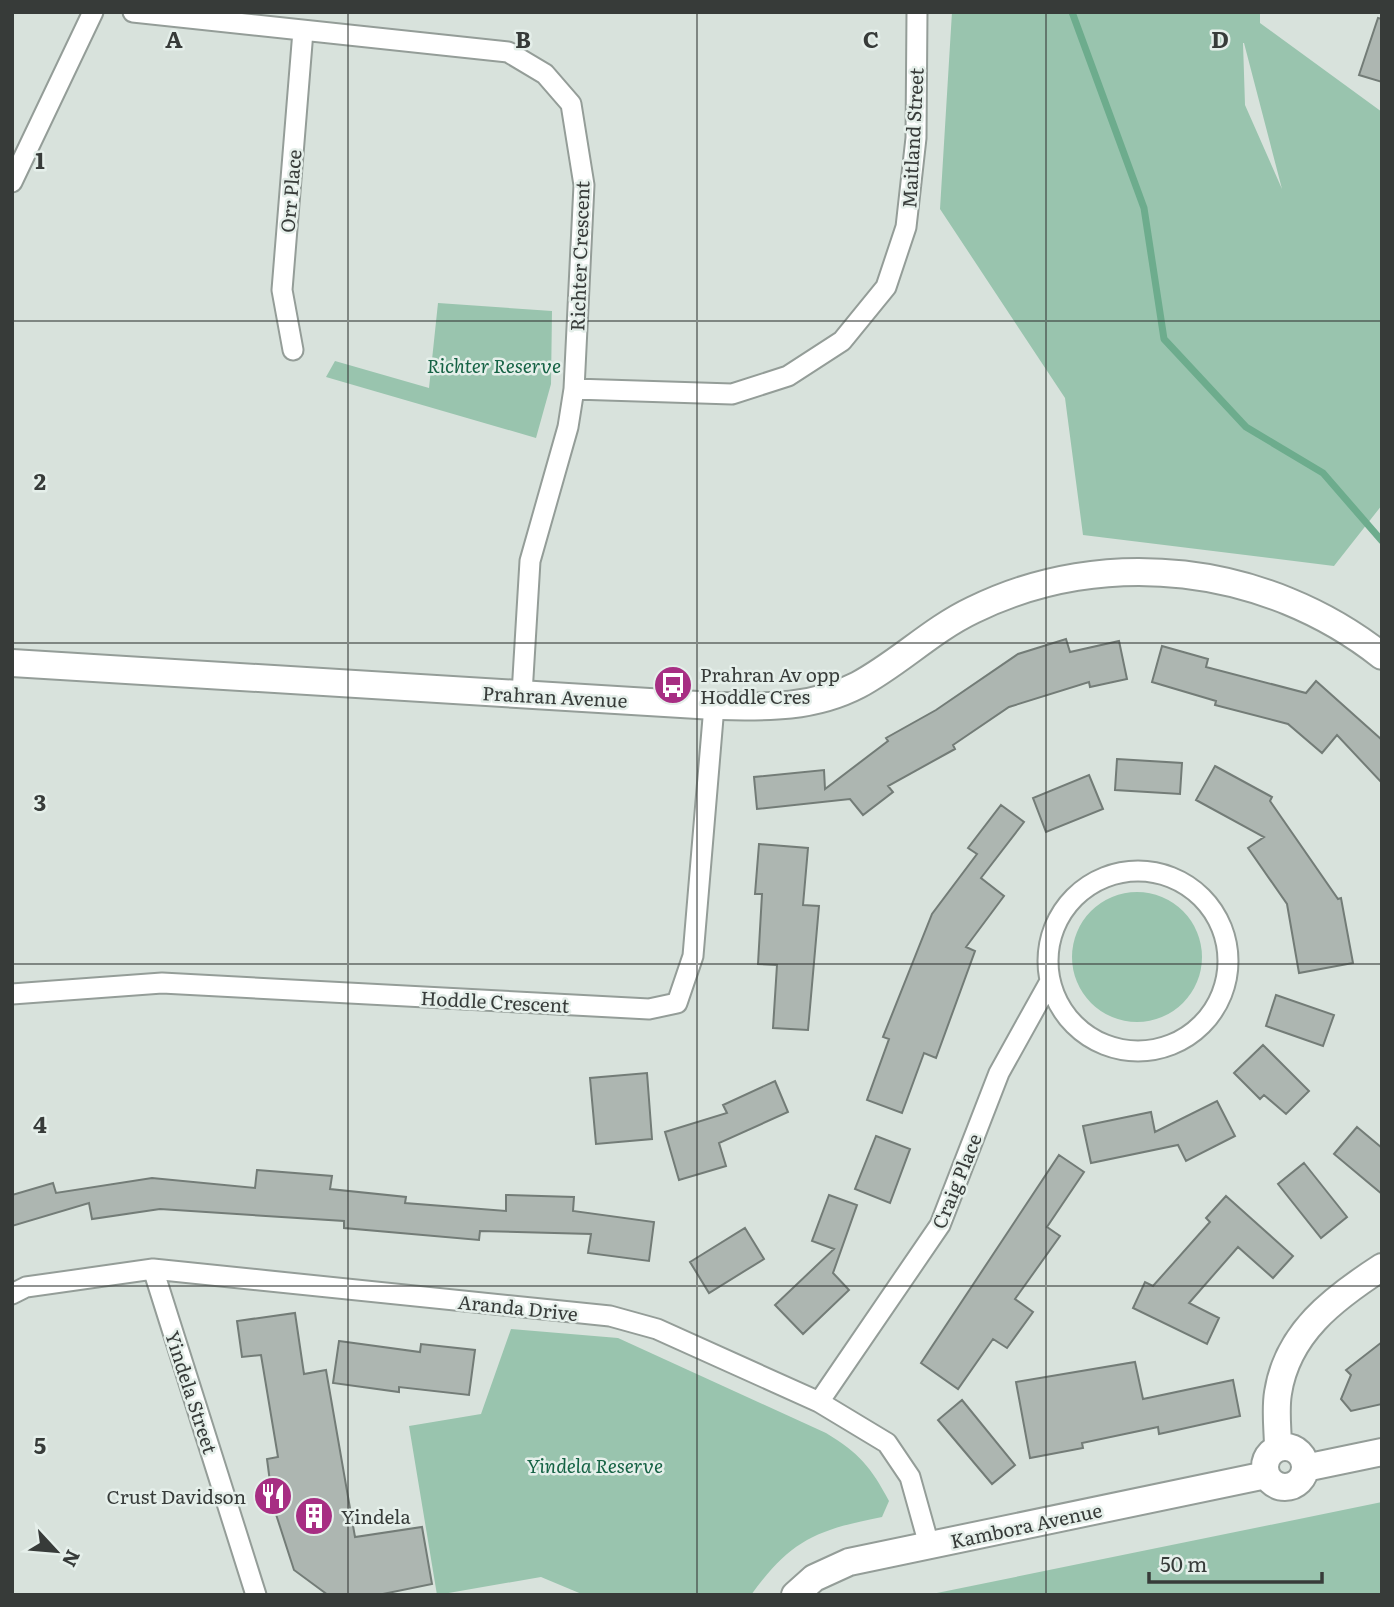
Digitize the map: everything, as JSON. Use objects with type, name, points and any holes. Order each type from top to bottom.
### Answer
[{"type":"street","points":[[12,182],[93,12]]},
{"type":"street","name":"Richter Crescent","points":[[133,12],[508,52],[545,74],[571,104],[584,185],[575,390],[568,427],[530,561],[523,694]]},
{"type":"street","name":"Maitland Street","points":[[575,390],[732,394],[788,376],[842,341],[886,287],[906,227],[916,138],[917,12]]},
{"type":"street","name":"Orr Place","points":[[293,350],[282,290],[303,31]]},
{"type":"street","name":"Prahran Avenue","points":[[12,663],[714,706],[786,707],[831,696],[859,684],[944,625],[976,608],[1035,584],[1091,574],[1146,570],[1217,579],[1269,592],[1358,637],[1382,656]]},
{"type":"street","name":"Hoddle Crescent","points":[[12,994],[162,983],[649,1009],[677,1003],[693,956],[714,706]]},
{"type":"street","points":[[1128,871],[1158,872],[1187,884],[1209,905],[1223,931],[1229,960],[1224,989],[1211,1015],[1197,1029],[1163,1049],[1134,1053],[1105,1047],[1080,1032],[1061,1010],[1049,983],[1047,952],[1055,923],[1073,897],[1098,879],[1128,871]]},
{"type":"street","name":"Craig Place","points":[[819,1402],[940,1225],[999,1073],[1049,983]]},
{"type":"street","points":[[1278,1448],[1297,1451],[1305,1468],[1300,1480],[1289,1487],[1275,1485],[1266,1475],[1265,1462],[1278,1448],[1278,1393],[1292,1347],[1317,1315],[1382,1267]]},
{"type":"street","name":"Aranda Drive","points":[[12,1294],[26,1287],[153,1269],[610,1316],[657,1329],[819,1402],[887,1443],[910,1477],[929,1545]]},
{"type":"street","name":"Yindela Street","points":[[153,1269],[256,1595]]},
{"type":"street","points":[[1305,1468],[1382,1452]]},
{"type":"street","name":"Kambora Avenue","points":[[795,1595],[829,1568],[889,1552],[1266,1475]]},
{"type":"green space","points":[[952,12],[1260,12],[1260,23],[1382,112],[1382,505],[1334,566],[1083,535],[1065,398],[940,209]],"holes":[[[1244,43],[1282,189],[1245,105]]]},
{"type":"green space","name":"Richter Reserve","points":[[438,303],[552,311],[551,384],[536,438],[326,377],[335,361],[429,388]]},
{"type":"green space","points":[[1137,892],[1162,897],[1183,911],[1197,932],[1202,957],[1197,982],[1183,1003],[1162,1017],[1137,1022],[1112,1017],[1091,1003],[1077,982],[1072,957],[1077,932],[1091,911],[1112,897]]},
{"type":"green space","name":"Yindela Reserve","points":[[511,1329],[618,1338],[826,1433],[856,1454],[876,1479],[889,1501],[882,1517],[839,1527],[807,1540],[779,1561],[751,1595],[584,1595],[541,1577],[437,1595],[409,1426],[481,1414]]},
{"type":"green space","points":[[1382,1502],[1382,1595],[927,1595]]},
{"type":"building","points":[[1378,18],[1382,19],[1382,82],[1359,75]]},
{"type":"building","points":[[1066,639],[1070,652],[1119,641],[1127,679],[1090,687],[1089,682],[1009,707],[953,745],[955,749],[888,786],[893,792],[863,815],[850,799],[757,809],[754,777],[824,770],[825,789],[888,741],[886,738],[936,710],[1018,654]]},
{"type":"building","points":[[1162,646],[1208,659],[1206,667],[1306,693],[1316,681],[1382,740],[1382,783],[1337,735],[1322,753],[1288,724],[1215,705],[1216,701],[1152,682]]},
{"type":"building","points":[[1117,759],[1182,763],[1180,794],[1115,790]]},
{"type":"building","points":[[1215,766],[1272,797],[1270,801],[1338,899],[1341,898],[1353,963],[1299,973],[1287,904],[1248,848],[1264,837],[1196,800]]},
{"type":"building","points":[[1089,775],[1103,809],[1046,832],[1033,798]]},
{"type":"building","points":[[1001,805],[1024,822],[981,878],[1004,896],[966,947],[975,951],[936,1058],[924,1053],[902,1113],[867,1100],[889,1039],[883,1037],[932,914],[977,854],[968,848]]},
{"type":"building","points":[[759,844],[808,848],[803,905],[819,906],[808,1030],[773,1028],[777,965],[758,964],[762,894],[755,894]]},
{"type":"building","points":[[1276,995],[1334,1015],[1323,1046],[1266,1026]]},
{"type":"building","points":[[1263,1045],[1309,1091],[1286,1114],[1264,1095],[1260,1099],[1234,1073]]},
{"type":"building","points":[[647,1073],[652,1139],[596,1144],[590,1078]]},
{"type":"building","points":[[775,1081],[788,1112],[719,1143],[726,1166],[679,1180],[665,1132],[727,1113],[723,1105]]},
{"type":"building","points":[[1217,1101],[1235,1136],[1186,1161],[1178,1145],[1091,1163],[1083,1126],[1151,1112],[1155,1132]]},
{"type":"building","points":[[1357,1127],[1382,1148],[1382,1194],[1334,1154]]},
{"type":"building","points":[[876,1136],[910,1149],[890,1203],[855,1189]]},
{"type":"building","points":[[1059,1155],[1084,1172],[1047,1227],[1060,1236],[1015,1299],[1033,1312],[1007,1348],[993,1339],[958,1389],[921,1363]]},
{"type":"building","points":[[1304,1163],[1347,1217],[1321,1238],[1278,1184]]},
{"type":"building","points":[[257,1170],[332,1176],[330,1189],[406,1197],[405,1203],[506,1211],[506,1195],[574,1197],[573,1211],[654,1222],[649,1261],[588,1253],[591,1234],[480,1231],[479,1240],[344,1228],[344,1221],[160,1209],[92,1219],[89,1203],[12,1226],[12,1195],[53,1183],[56,1193],[152,1178],[255,1188]]},
{"type":"building","points":[[829,1195],[857,1205],[833,1273],[849,1290],[803,1334],[775,1305],[834,1249],[812,1241]]},
{"type":"building","points":[[1226,1196],[1293,1256],[1273,1278],[1238,1247],[1189,1303],[1219,1318],[1207,1344],[1133,1308],[1145,1282],[1153,1286],[1210,1222],[1206,1218]]},
{"type":"building","points":[[745,1228],[764,1259],[709,1293],[690,1262]]},
{"type":"building","name":"Yindela","points":[[295,1313],[304,1374],[326,1370],[355,1537],[422,1527],[432,1584],[378,1595],[328,1595],[294,1570],[273,1505],[267,1459],[278,1457],[261,1355],[242,1357],[237,1321]]},
{"type":"building","points":[[339,1341],[420,1352],[421,1344],[475,1350],[469,1395],[399,1387],[399,1392],[333,1383]]},
{"type":"building","points":[[1382,1342],[1382,1404],[1351,1411],[1341,1399],[1351,1375],[1346,1370]]},
{"type":"building","points":[[1135,1362],[1143,1399],[1233,1380],[1240,1416],[1159,1434],[1158,1427],[1082,1443],[1083,1448],[1030,1458],[1016,1382]]},
{"type":"building","points":[[962,1400],[1015,1465],[992,1484],[938,1420]]},
{"type":"waterway","points":[[1072,12],[1144,208],[1164,339],[1246,427],[1323,473],[1382,541]]},
{"type":"place","name":"Prahran Av opp Hoddle Cres","points":[[673,685]]},
{"type":"place","name":"Crust Davidson","points":[[273,1496]]},
{"type":"place","name":"Yindela","points":[[314,1516]]}]
